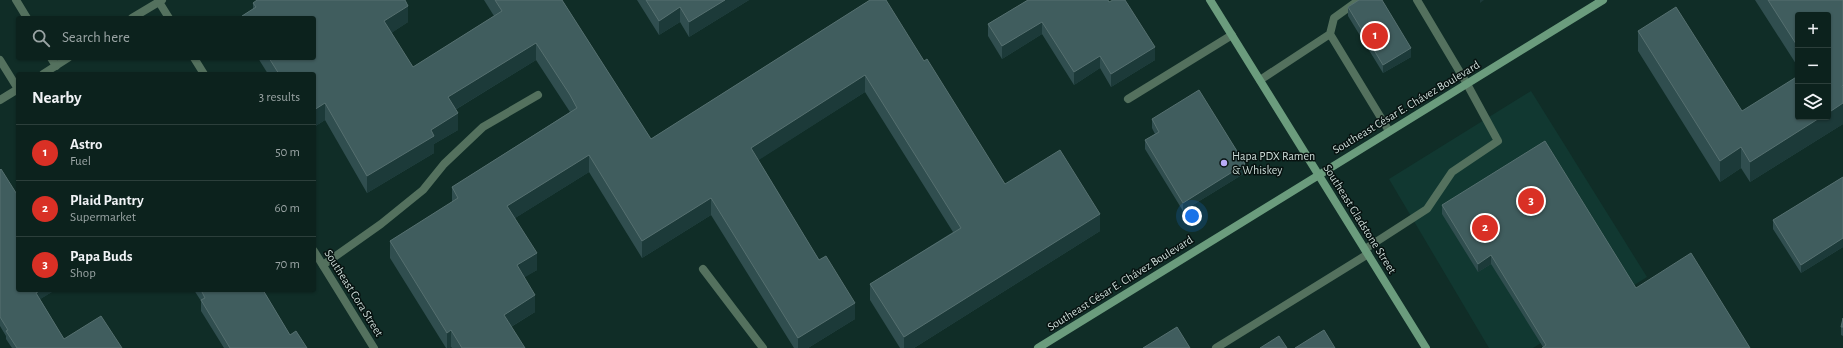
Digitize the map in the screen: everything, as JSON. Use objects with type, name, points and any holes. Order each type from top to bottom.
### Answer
[{"type":"main road","name":"Southeast Gladstone Street","points":[[1210,0],[1426,348]]},
{"type":"main road","name":"Southeast César E. Chávez Boulevard","points":[[1038,348],[1318,174],[1603,0]]},
{"type":"street","points":[[16,0],[26,16]]},
{"type":"street","points":[[1260,80],[1330,34],[1334,18],[1359,0]]},
{"type":"street","points":[[1216,348],[1366,252],[1427,209],[1452,172],[1498,141],[1467,84],[1417,0]]},
{"type":"street","points":[[135,16],[161,1],[169,16]]},
{"type":"street","points":[[1330,34],[1389,131]]},
{"type":"street","points":[[1128,99],[1232,35]]},
{"type":"street","points":[[0,60],[16,86]]},
{"type":"street","points":[[52,60],[56,66]]},
{"type":"street","points":[[46,72],[65,60]]},
{"type":"street","points":[[195,60],[203,72]]},
{"type":"street","points":[[0,100],[16,90]]},
{"type":"street","points":[[323,265],[381,224],[423,190],[444,164],[483,128],[538,95]]},
{"type":"street","name":"Southeast Cora Street","points":[[316,254],[374,348]]},
{"type":"street","points":[[703,269],[763,348]]},
{"type":"shaded area","points":[[1531,91],[1647,277],[1533,348],[1489,348],[1389,179]]},
{"type":"building","points":[[257,0],[405,0],[408,6],[384,21],[413,67],[502,11],[495,0],[562,0],[651,139],[870,0],[886,0],[924,61],[927,59],[1005,184],[1060,150],[1100,214],[904,337],[870,284],[961,228],[865,75],[751,148],[819,260],[826,256],[855,303],[798,338],[711,198],[642,241],[589,155],[507,206],[537,253],[517,265],[535,295],[504,315],[525,348],[462,348],[451,330],[447,333],[390,241],[458,198],[452,187],[577,108],[570,95],[536,43],[448,97],[458,113],[431,130],[434,136],[367,176],[325,103],[316,109],[316,72],[278,72],[270,60],[316,60],[316,16],[242,16],[256,7],[253,3]]},
{"type":"building","points":[[646,0],[725,0],[689,22],[680,7],[659,21]]},
{"type":"building","points":[[1028,0],[1108,0],[1109,2],[1113,0],[1125,0],[1155,47],[1111,74],[1100,56],[1074,72],[1042,22],[1002,46],[988,24]]},
{"type":"building","points":[[1359,0],[1382,0],[1411,48],[1383,65],[1348,7]]},
{"type":"building","points":[[1768,0],[1843,0],[1843,103],[1831,111],[1831,12],[1795,12],[1795,42]]},
{"type":"building","points":[[1676,7],[1742,111],[1795,78],[1795,120],[1816,120],[1750,162],[1741,147],[1720,161],[1638,31]]},
{"type":"building","points":[[1199,90],[1245,164],[1183,203],[1145,140],[1159,132],[1152,119]]},
{"type":"building","points":[[1545,141],[1636,288],[1691,253],[1750,348],[1542,348],[1546,345],[1491,255],[1478,264],[1442,205]]},
{"type":"building","points":[[1,169],[16,193],[16,292],[38,292],[36,293],[64,339],[101,316],[122,348],[17,348],[6,331],[8,330],[0,317]]},
{"type":"building","points":[[1843,177],[1843,238],[1801,265],[1773,220]]},
{"type":"building","points":[[202,292],[264,292],[290,335],[296,331],[307,348],[230,348],[201,300],[205,298]]},
{"type":"building","points":[[1177,327],[1190,348],[1143,348]]},
{"type":"building","points":[[1324,330],[1335,348],[1295,348]]},
{"type":"building","points":[[1279,336],[1287,348],[1260,348]]},
{"type":"place","name":"Astro","points":[[1375,36]]},
{"type":"place","name":"Hapa PDX Ramen & Whiskey","points":[[1224,163]]},
{"type":"place","name":"Papa Buds","points":[[1531,201]]},
{"type":"place","name":"Plaid Pantry","points":[[1485,228]]}]
